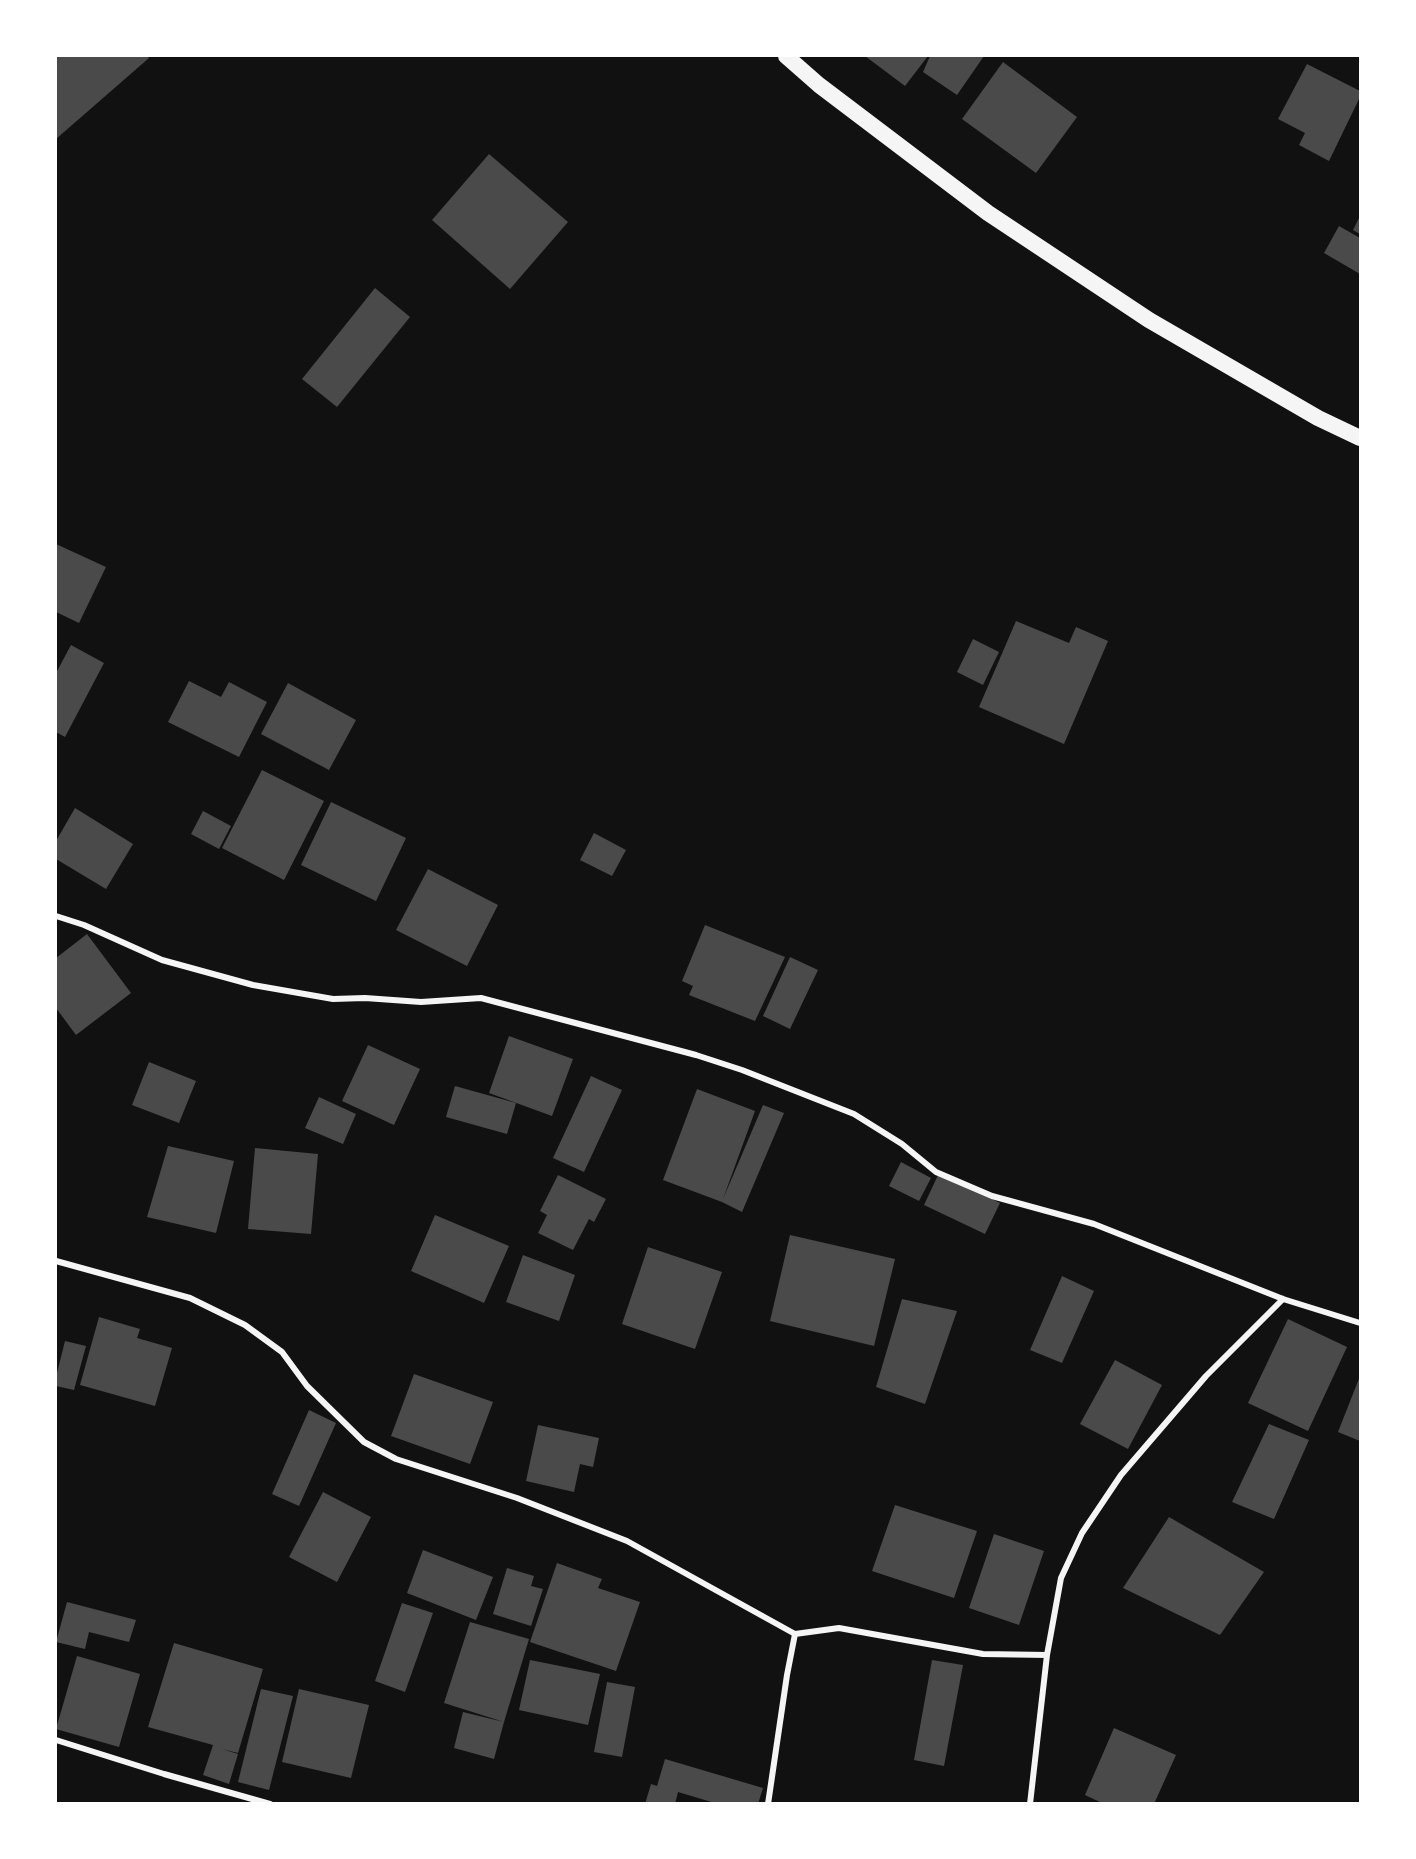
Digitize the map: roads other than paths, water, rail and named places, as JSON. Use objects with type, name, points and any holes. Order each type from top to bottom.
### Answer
[{"type":"highway","points":[[786,56],[828,92],[1016,232],[1149,320],[1318,418],[1360,438]]},
{"type":"street","points":[[56,916],[84,925],[162,960],[253,985],[333,999],[365,998],[421,1002],[481,999],[696,1055],[742,1070],[854,1114],[902,1144],[936,1172],[992,1196],[1095,1224],[1282,1299],[1360,1323]]},
{"type":"street","points":[[56,1261],[190,1298],[245,1325],[282,1352],[308,1386],[364,1442],[396,1459],[433,1473],[517,1498],[627,1541],[795,1634],[839,1628],[983,1654],[1047,1655]]},
{"type":"street","points":[[1030,1803],[1047,1655],[1061,1578],[1082,1533],[1121,1475],[1198,1385],[1282,1299]]},
{"type":"street","points":[[768,1803],[795,1634]]},
{"type":"street","points":[[56,1740],[164,1774],[270,1803]]}]
